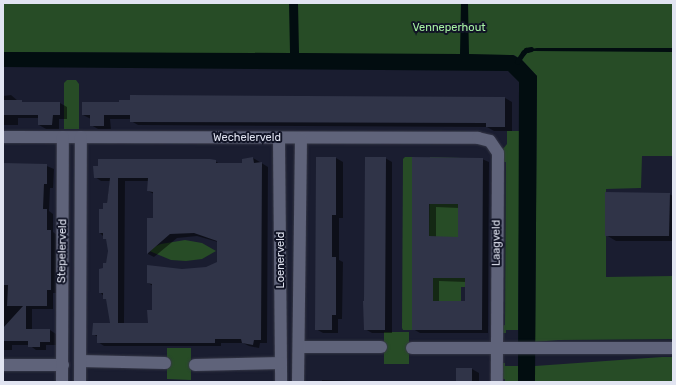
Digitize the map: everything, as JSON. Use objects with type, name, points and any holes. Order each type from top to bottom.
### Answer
[{"type":"street","name":"Wechelerveld","points":[[3,137],[279,139],[478,138],[490,141]]},
{"type":"street","name":"Stepelerveld","points":[[62,382],[64,137]]},
{"type":"street","name":"Stepelerveld","points":[[80,382],[81,137]]},
{"type":"street","name":"Loenerveld","points":[[298,382],[301,138]]},
{"type":"street","name":"Loenerveld","points":[[279,139],[281,382]]},
{"type":"street","name":"Laagveld","points":[[490,141],[498,153],[502,347],[496,382]]},
{"type":"street","points":[[299,347],[381,347]]},
{"type":"street","points":[[412,348],[673,348]]},
{"type":"street","points":[[81,361],[165,363]]},
{"type":"street","points":[[195,365],[281,363]]},
{"type":"street","points":[[3,365],[63,365]]},
{"type":"green space","name":"Venneperhout","points":[[3,3],[673,3],[673,156],[642,156],[641,188],[606,189],[606,277],[673,276],[673,339],[558,340],[535,342],[537,76],[522,60],[514,55],[3,52]]},
{"type":"green space","points":[[67,80],[76,80],[79,84],[79,129],[64,129],[64,83]]},
{"type":"green space","points":[[507,131],[520,131],[518,330],[506,330],[506,333],[502,333],[501,326],[505,325],[506,162],[502,162],[502,150],[507,144]]},
{"type":"green space","points":[[405,157],[412,157],[412,330],[403,330],[402,328],[403,159]]},
{"type":"green space","points":[[430,157],[462,158],[458,221],[465,221],[465,287],[461,287],[461,301],[465,301],[461,315],[461,330],[433,330],[429,243]]},
{"type":"green space","points":[[185,240],[202,243],[216,251],[202,259],[186,261],[171,260],[147,250],[161,244]]},
{"type":"green space","points":[[384,332],[409,332],[409,364],[384,364]]},
{"type":"green space","points":[[167,348],[191,348],[191,380],[167,379]]},
{"type":"green space","points":[[673,357],[673,382],[535,382],[535,366]]},
{"type":"green space","points":[[503,363],[505,363],[505,366],[518,366],[518,382],[505,382],[505,379],[501,379]]},
{"type":"shaded area","points":[[289,3],[298,3],[299,53],[460,54],[461,3],[468,3],[469,54],[513,55],[522,60],[537,76],[535,382],[518,382],[519,82],[508,71],[3,67],[3,52],[290,53]]},
{"type":"shaded area","points":[[537,48],[673,48],[673,52],[533,51],[528,53],[525,50]]},
{"type":"building","points":[[130,95],[505,97],[505,127],[486,127],[486,123],[130,122],[130,115],[104,115],[104,126],[90,126],[90,115],[82,115],[82,102],[119,102],[119,100],[130,100]]},
{"type":"building","points":[[3,100],[22,100],[22,102],[60,102],[60,115],[53,115],[52,125],[38,125],[38,115],[3,115]]},
{"type":"building","points":[[253,157],[254,163],[262,162],[261,340],[254,340],[253,345],[242,343],[241,339],[215,339],[215,343],[97,343],[97,335],[92,335],[93,323],[110,323],[106,299],[103,299],[103,293],[99,293],[99,269],[103,268],[103,263],[106,263],[108,251],[106,239],[103,239],[103,233],[99,233],[99,209],[103,209],[103,203],[107,203],[110,178],[94,178],[93,166],[98,166],[98,159],[210,159],[216,160],[216,163],[242,163],[242,159]],"holes":[[[118,178],[148,178],[147,191],[153,192],[153,218],[147,218],[147,254],[170,234],[194,233],[217,241],[217,262],[206,267],[182,269],[147,265],[147,283],[152,284],[152,310],[147,310],[148,323],[118,323]]]},
{"type":"building","points":[[316,157],[336,157],[336,215],[332,215],[332,257],[336,257],[336,315],[332,315],[332,330],[315,330]]},
{"type":"building","points":[[365,157],[386,157],[385,330],[364,330]]},
{"type":"building","points":[[412,157],[483,158],[482,330],[412,330]],"holes":[[[429,204],[458,204],[458,237],[429,236]],[[433,278],[465,278],[465,301],[433,301]]]},
{"type":"building","points":[[3,163],[47,164],[47,184],[44,184],[43,209],[47,209],[47,230],[51,230],[51,290],[47,290],[47,306],[26,306],[26,329],[50,329],[50,342],[40,342],[40,347],[28,347],[28,341],[3,341],[3,328],[23,306],[7,306],[8,285],[3,285]]},
{"type":"building","points":[[605,192],[670,193],[669,236],[605,236]]},
{"type":"building","points":[[456,368],[472,368],[472,382],[456,382]]},
{"type":"waterway","points":[[517,62],[526,50],[531,49]]}]
